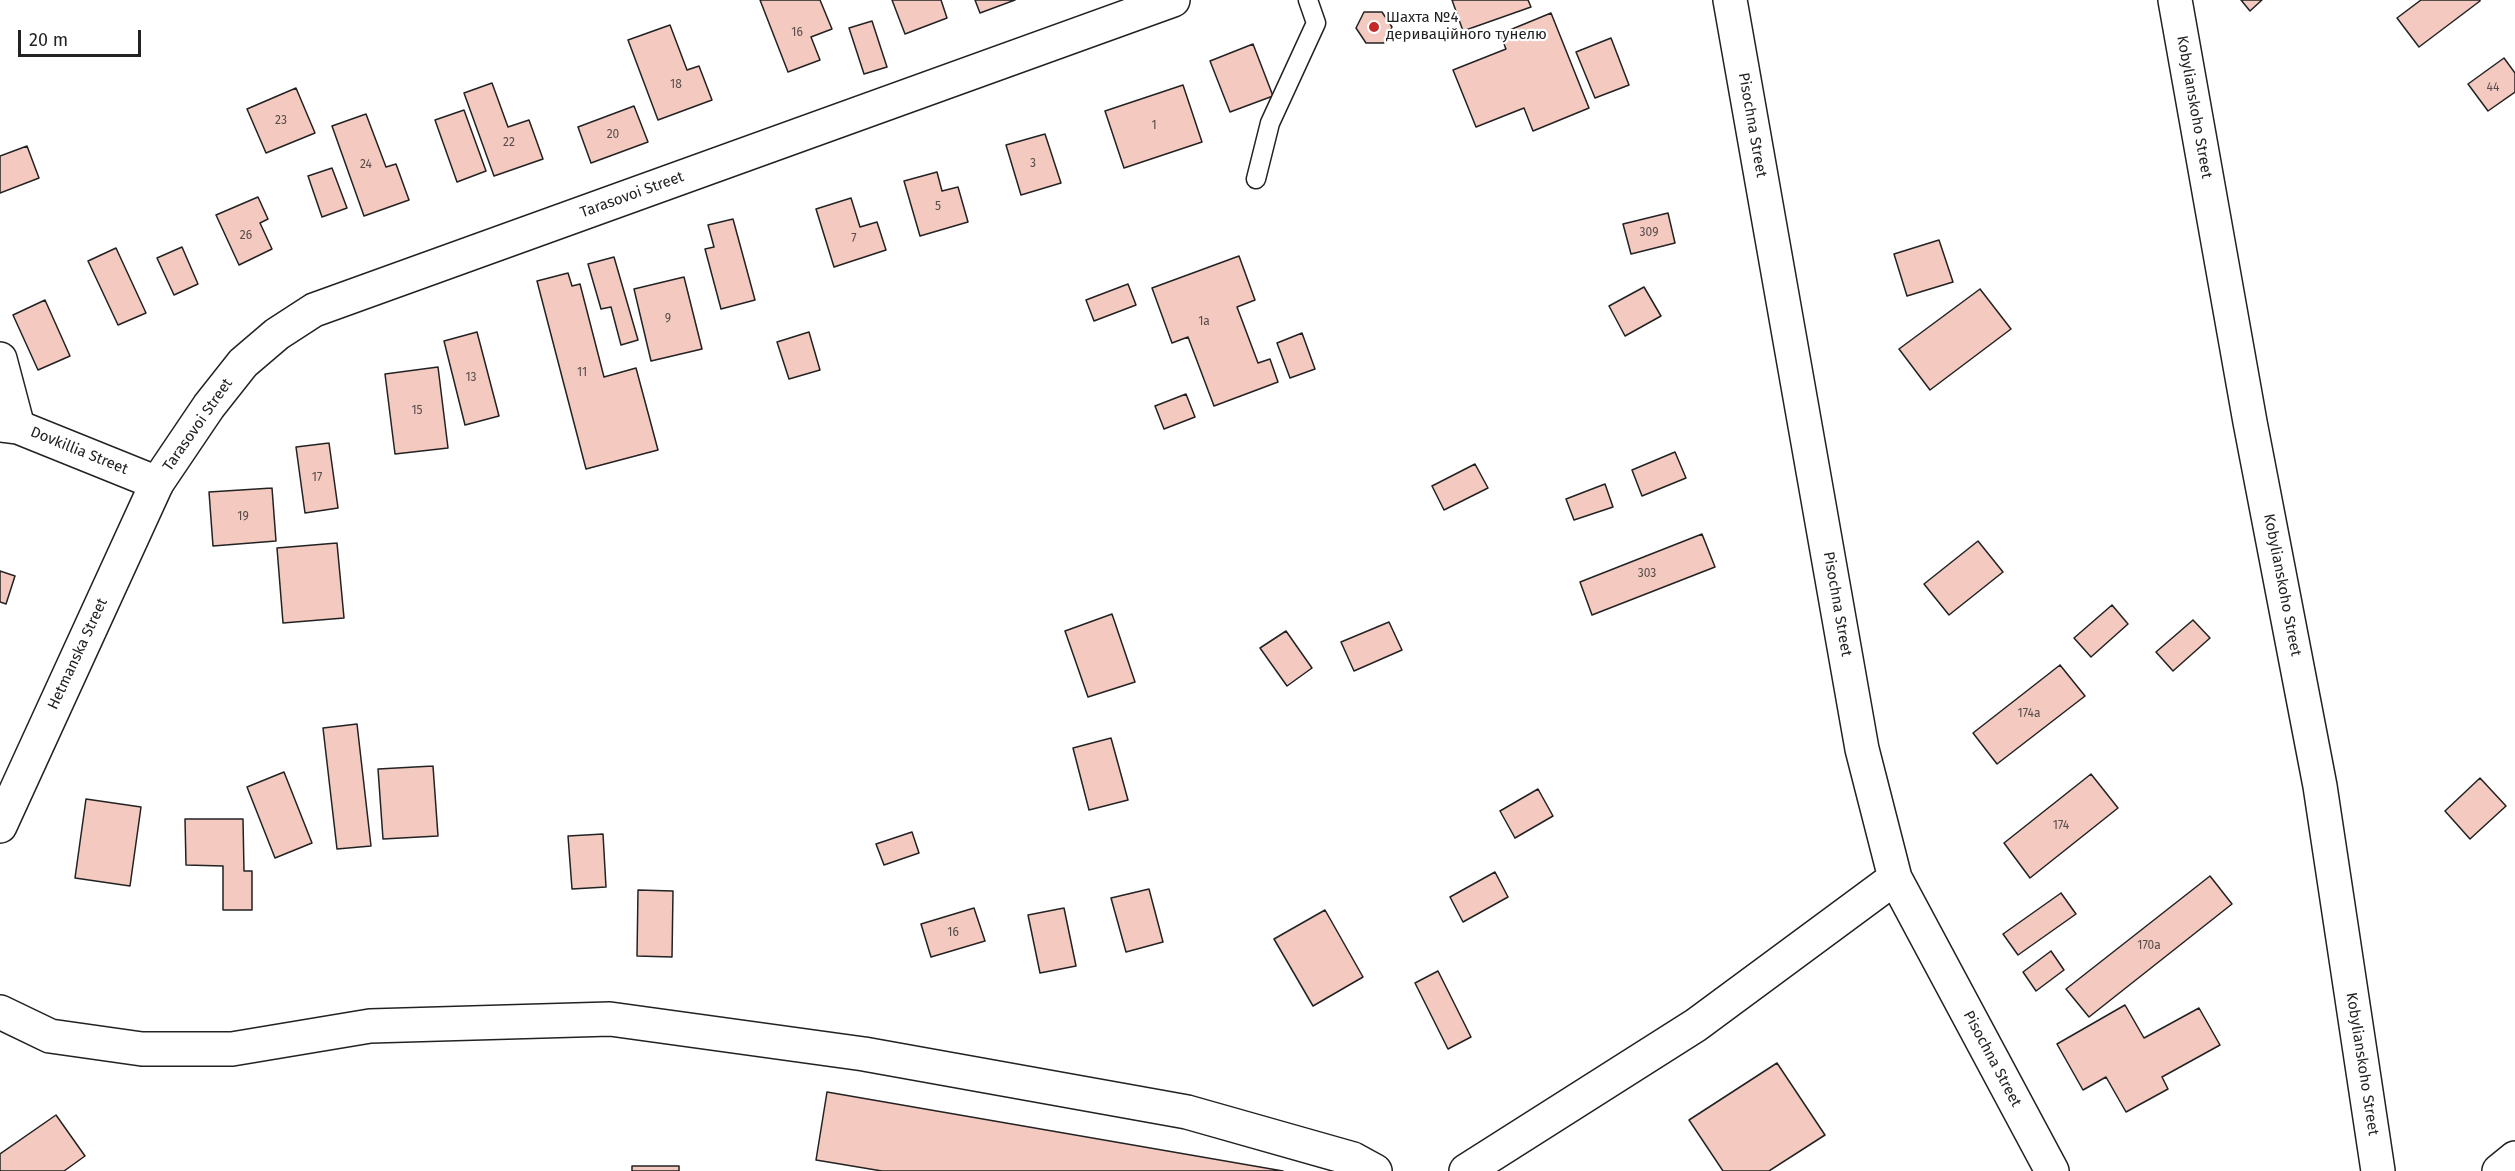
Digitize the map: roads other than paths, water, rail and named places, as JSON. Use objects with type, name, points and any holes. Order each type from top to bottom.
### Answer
[{"type":"street","name":"Tarasovoi Street","points":[[157,483],[209,406],[243,363],[277,334],[314,310],[1173,0]]},
{"type":"street","name":"Pisochna Street","points":[[1730,0],[1862,749],[1896,878],[2052,1171]]},
{"type":"street","name":"Kobylianskoho Street","points":[[2175,0],[2250,422],[2320,786],[2378,1171]]},
{"type":"street","points":[[0,359],[9,426]]},
{"type":"street","name":"Dovkillia Street","points":[[9,426],[157,483]]},
{"type":"street","name":"Hetmanska Street","points":[[0,826],[157,483]]},
{"type":"street","points":[[1466,1171],[1696,1025],[1896,878]]},
{"type":"street","points":[[0,1012],[50,1036],[142,1049],[232,1049],[370,1026],[610,1019],[864,1054],[1187,1112],[1353,1159],[1375,1171]]},
{"type":"street","points":[[2499,1171],[2515,1158]]},
{"type":"lane","points":[[1256,178],[1270,123],[1316,23],[1308,0]]},
{"type":"place","name":"Шахта №4 дериваційного тунелю","points":[[1374,27]]}]
